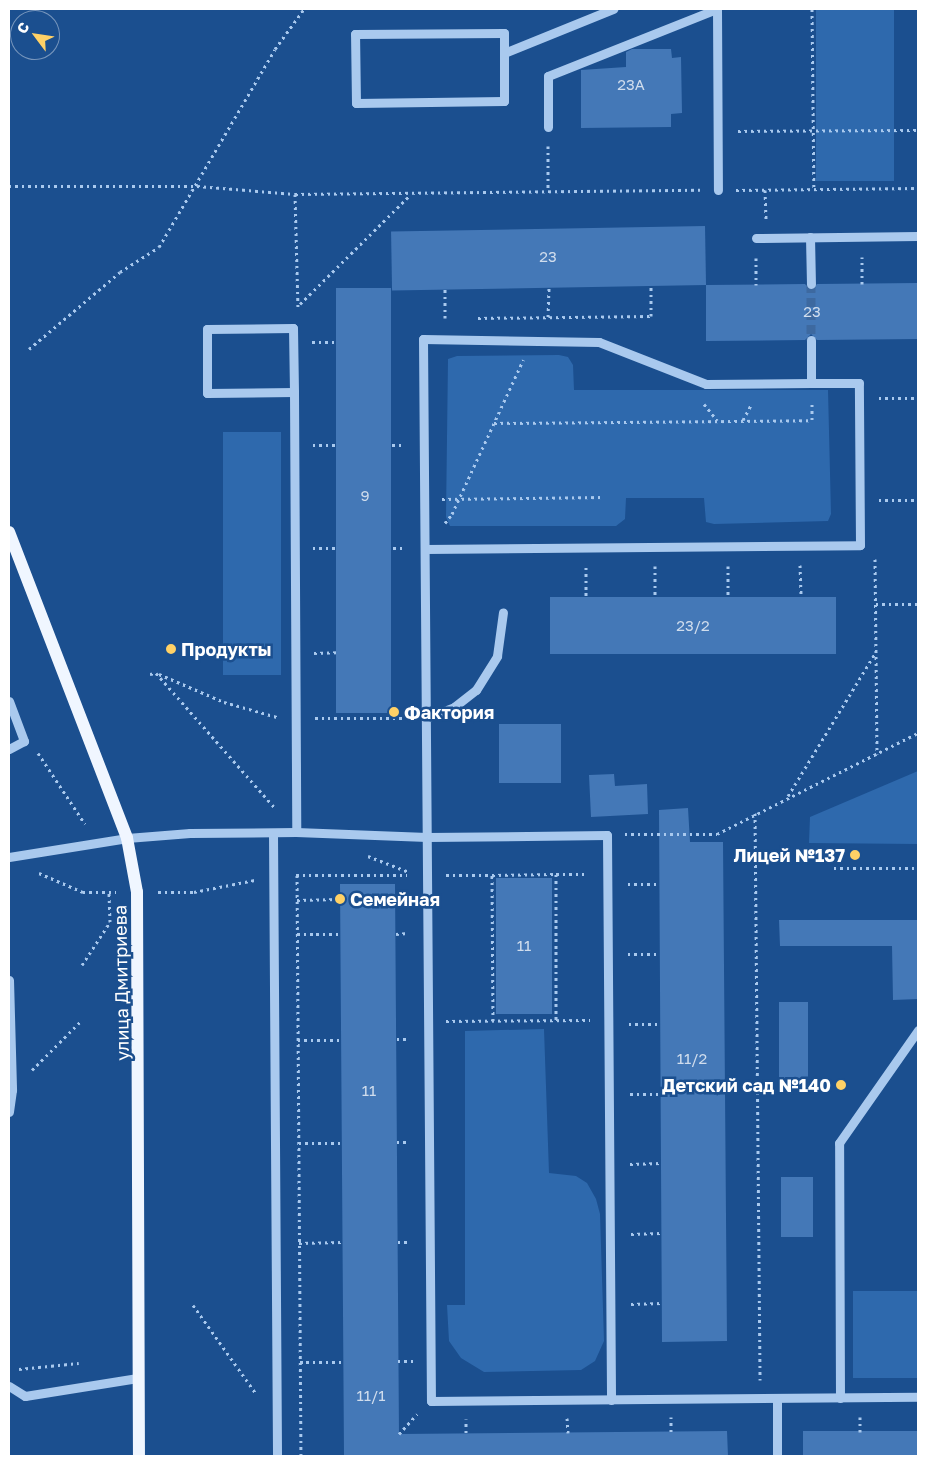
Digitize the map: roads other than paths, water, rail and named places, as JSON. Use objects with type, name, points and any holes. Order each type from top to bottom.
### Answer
[{"type":"main road","name":"улица Дмитриева","points":[[9,532],[127,838],[137,892],[140,931],[139,1456]]},
{"type":"lane","points":[[504,53],[613,9]]},
{"type":"lane","points":[[548,128],[548,76],[716,9],[718,190]]},
{"type":"lane","points":[[504,33],[504,53],[504,102],[356,103],[355,34],[504,33]]},
{"type":"lane","points":[[756,238],[918,236]]},
{"type":"lane","points":[[810,237],[811,284]]},
{"type":"lane","points":[[294,392],[207,393],[207,329],[293,328],[294,392],[296,720],[296,832]]},
{"type":"lane","points":[[425,549],[860,546],[860,383],[706,384],[599,342],[423,339],[431,1401],[918,1397]]},
{"type":"lane","points":[[811,340],[811,383]]},
{"type":"lane","points":[[426,718],[454,708],[476,690],[497,656],[503,612]]},
{"type":"lane","points":[[9,702],[24,741],[9,749]]},
{"type":"lane","points":[[273,832],[277,1456]]},
{"type":"lane","points":[[9,857],[127,838],[190,833],[296,832],[427,837],[607,834],[611,1400]]},
{"type":"lane","points":[[9,980],[12,1090],[9,1112]]},
{"type":"lane","points":[[840,1398],[840,1143],[918,1030]]},
{"type":"lane","points":[[9,1386],[25,1396],[138,1378]]},
{"type":"lane","points":[[776,1398],[777,1456]]},
{"type":"tunnel","points":[[811,284],[811,340]]},
{"type":"place","name":"Продукты","points":[[171,649]]},
{"type":"place","name":"Фактория","points":[[394,712]]},
{"type":"place","name":"Лицей №137","points":[[855,855]]},
{"type":"place","name":"Семейная","points":[[340,899]]},
{"type":"place","name":"Детский сад №140","points":[[841,1085]]}]
